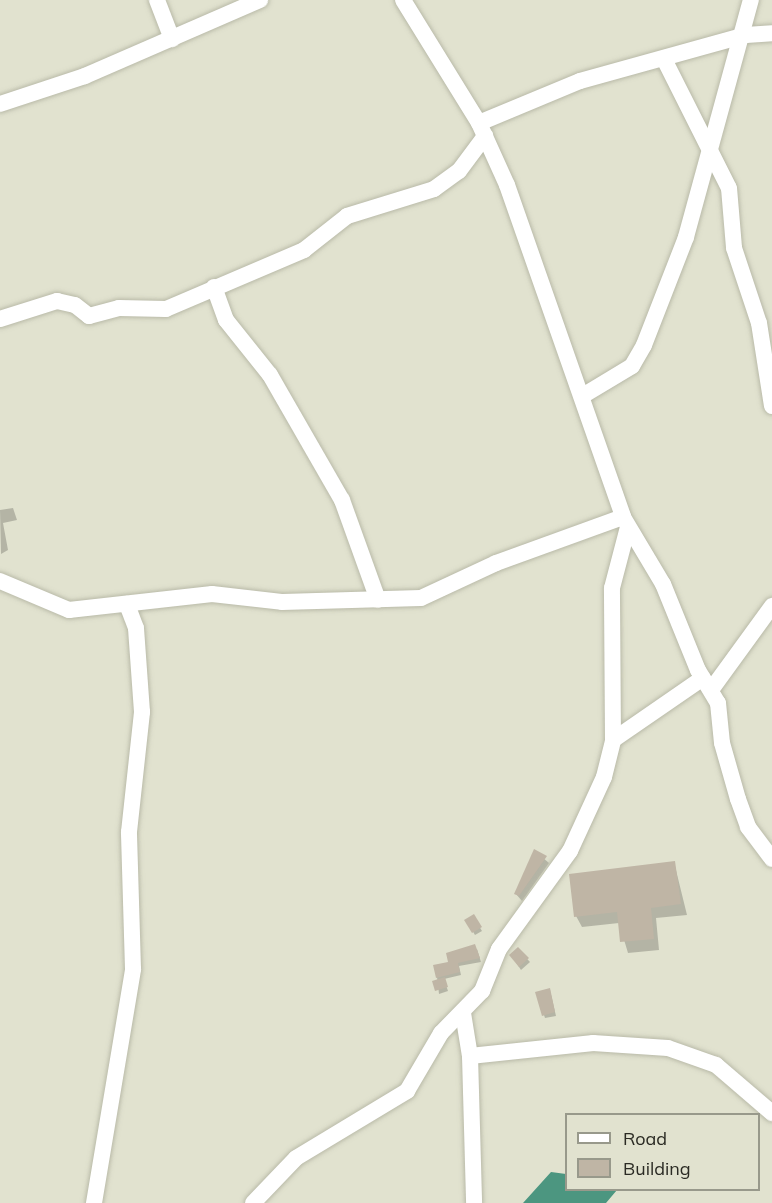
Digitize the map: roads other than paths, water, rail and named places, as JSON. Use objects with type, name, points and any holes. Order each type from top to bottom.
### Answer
[{"type":"street","points":[[157,0],[172,39]]},
{"type":"street","points":[[0,104],[172,39],[260,0]]},
{"type":"street","points":[[403,0],[482,129],[584,395],[626,522],[663,584],[707,684],[747,827],[772,859]]},
{"type":"street","points":[[584,395],[632,366],[644,345],[686,237],[708,152],[746,35],[751,0]]},
{"type":"street","points":[[0,319],[57,301],[75,305],[89,316],[127,307],[157,312],[304,250],[347,216],[434,189],[459,171],[482,129],[580,81],[746,35],[772,33]]},
{"type":"street","points":[[664,59],[708,152],[729,188],[734,248],[759,323],[772,406]]},
{"type":"street","points":[[214,287],[226,320],[270,375],[342,500],[378,600]]},
{"type":"street","points":[[0,581],[69,610],[212,594],[282,602],[378,600],[436,595],[496,563],[626,522]]},
{"type":"street","points":[[253,1203],[296,1158],[407,1091],[441,1033],[482,991],[499,950],[570,851],[604,777],[613,740],[612,588],[626,522]]},
{"type":"street","points":[[94,1203],[133,969],[129,832],[142,711],[136,628],[127,604]]},
{"type":"street","points":[[613,740],[707,684],[768,626],[772,606]]},
{"type":"street","points":[[463,1013],[470,1056],[474,1203]]},
{"type":"street","points":[[470,1056],[593,1043],[668,1048],[716,1065],[772,1113]]},
{"type":"water","points":[[551,1172],[565,1174],[565,1191],[616,1191],[606,1203],[523,1203]]}]
